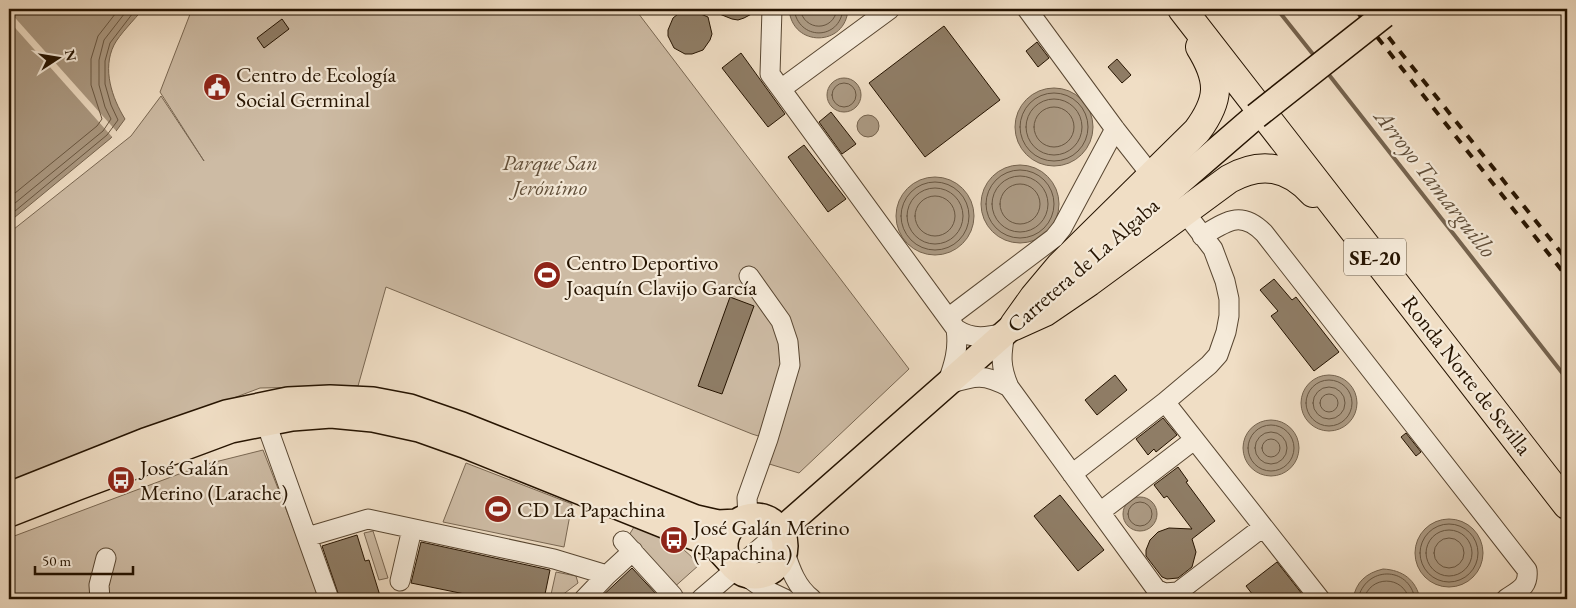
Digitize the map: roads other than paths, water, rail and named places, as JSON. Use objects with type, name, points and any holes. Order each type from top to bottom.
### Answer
[{"type":"highway","points":[[1009,329],[1060,266],[1197,131],[1209,114],[1214,103],[1215,90],[1211,67],[1174,9]]},
{"type":"highway","name":"Ronda Norte de Sevilla","points":[[1182,9],[1567,505]]},
{"type":"highway","name":"Ronda Norte de Sevilla","points":[[1203,9],[1567,478]]},
{"type":"highway","points":[[1009,329],[1045,312],[1083,287],[1229,179],[1241,172],[1257,168],[1283,171],[1304,182],[1419,314]]},
{"type":"main road","name":"Carretera de La Algaba","points":[[762,528],[811,504],[1009,329],[1256,116],[1388,12]]},
{"type":"main road","points":[[9,514],[231,430],[288,400],[330,398],[372,400],[410,407],[462,425],[696,518],[718,523],[762,528]]},
{"type":"main road","points":[[9,495],[196,422],[264,413],[304,417],[331,415],[372,420],[419,429],[464,445],[711,544],[736,568],[759,576],[779,565],[762,528]]},
{"type":"main road","points":[[736,568],[726,554],[725,542],[730,530],[762,528]]},
{"type":"street","points":[[772,9],[770,74],[952,323],[965,334],[973,337],[985,337],[1009,329]]},
{"type":"street","points":[[781,90],[890,9]]},
{"type":"street","points":[[1028,9],[1115,129],[1148,171]]},
{"type":"street","points":[[952,323],[1054,238],[1062,228],[1115,129]]},
{"type":"street","points":[[1072,474],[1165,402],[1209,365],[1218,355],[1226,332],[1229,316],[1229,299],[1225,281],[1213,249],[1190,219]]},
{"type":"street","points":[[1202,236],[1222,224],[1237,219],[1254,224],[1264,233],[1527,570],[1528,578],[1526,584],[1506,599]]},
{"type":"street","points":[[749,276],[781,321],[788,342],[790,365],[768,439],[747,498],[762,528],[799,585],[812,599]]},
{"type":"street","points":[[947,384],[958,343],[952,323]]},
{"type":"street","points":[[1009,329],[1001,361],[1003,373],[1009,387],[1156,589],[1164,593],[1178,592],[1262,526]]},
{"type":"street","points":[[947,384],[978,377],[993,378],[1009,387]]},
{"type":"street","points":[[1165,402],[1320,599]]},
{"type":"street","points":[[264,413],[329,599]]},
{"type":"street","points":[[1100,512],[1194,440]]},
{"type":"street","points":[[307,537],[368,519],[554,559],[607,575]]},
{"type":"street","points":[[400,581],[412,529]]},
{"type":"street","points":[[584,599],[607,575],[628,546],[673,596]]},
{"type":"street","points":[[100,599],[99,585],[106,558]]},
{"type":"street","points":[[701,599],[736,568],[764,589],[785,599]]},
{"type":"water","points":[[9,9],[143,9],[116,41],[110,54],[110,83],[116,102],[125,119],[111,138],[9,222]]},
{"type":"water","points":[[789,9],[848,9],[845,22],[838,31],[829,36],[819,38],[808,36],[799,31],[792,22]]},
{"type":"water","points":[[844,78],[856,83],[861,95],[856,107],[844,112],[832,107],[827,95],[832,83]]},
{"type":"water","points":[[1054,88],[1069,91],[1086,105],[1090,112],[1093,127],[1090,142],[1076,159],[1069,163],[1054,166],[1039,163],[1022,149],[1018,142],[1015,127],[1018,112],[1032,95],[1039,91]]},
{"type":"water","points":[[864,115],[872,115],[879,122],[879,130],[872,137],[864,137],[857,130],[857,122]]},
{"type":"water","points":[[1020,165],[1035,168],[1052,182],[1056,189],[1059,204],[1056,219],[1042,236],[1035,240],[1020,243],[1005,240],[988,226],[984,219],[981,204],[984,189],[998,172],[1005,168]]},
{"type":"water","points":[[935,177],[950,180],[967,194],[971,201],[974,216],[971,231],[957,248],[950,252],[935,255],[920,252],[903,238],[899,231],[896,216],[899,201],[913,184],[920,180]]},
{"type":"water","points":[[1329,375],[1344,380],[1352,388],[1357,403],[1352,418],[1344,426],[1329,431],[1314,426],[1306,418],[1301,403],[1306,388],[1314,380]]},
{"type":"water","points":[[1271,420],[1286,425],[1294,433],[1299,448],[1294,463],[1286,471],[1271,476],[1256,471],[1248,463],[1243,448],[1248,433],[1256,425]]},
{"type":"water","points":[[1140,497],[1147,498],[1152,502],[1156,507],[1156,521],[1152,526],[1147,530],[1140,531],[1133,530],[1128,526],[1124,521],[1123,514],[1124,507],[1128,502],[1133,498]]},
{"type":"water","points":[[1449,519],[1462,522],[1473,529],[1480,540],[1483,553],[1480,566],[1473,577],[1462,584],[1449,587],[1436,584],[1425,577],[1418,566],[1415,553],[1418,540],[1425,529],[1436,522]]},
{"type":"water","points":[[1383,569],[1397,571],[1408,577],[1415,586],[1420,599],[1353,599],[1359,583],[1363,579]]},
{"type":"waterway","name":"Arroyo Tamarguillo","points":[[1277,9],[1316,58]]},
{"type":"waterway","name":"Arroyo Tamarguillo","points":[[1326,71],[1567,379]]},
{"type":"railway","points":[[1355,9],[1567,277]]},
{"type":"railway","points":[[1366,9],[1567,260]]},
{"type":"place","name":"Centro de Ecología Social Germinal","points":[[217,87]]},
{"type":"place","name":"Centro Deportivo Joaquín Clavijo García","points":[[547,275]]},
{"type":"place","name":"José Galán Merino (Larache)","points":[[121,480]]},
{"type":"place","name":"CD La Papachina","points":[[498,509]]},
{"type":"place","name":"José Galán Merino (Papachina)","points":[[674,540]]},
{"type":"park label","name":"Parque San Jerónimo","points":[[550,174]]}]
